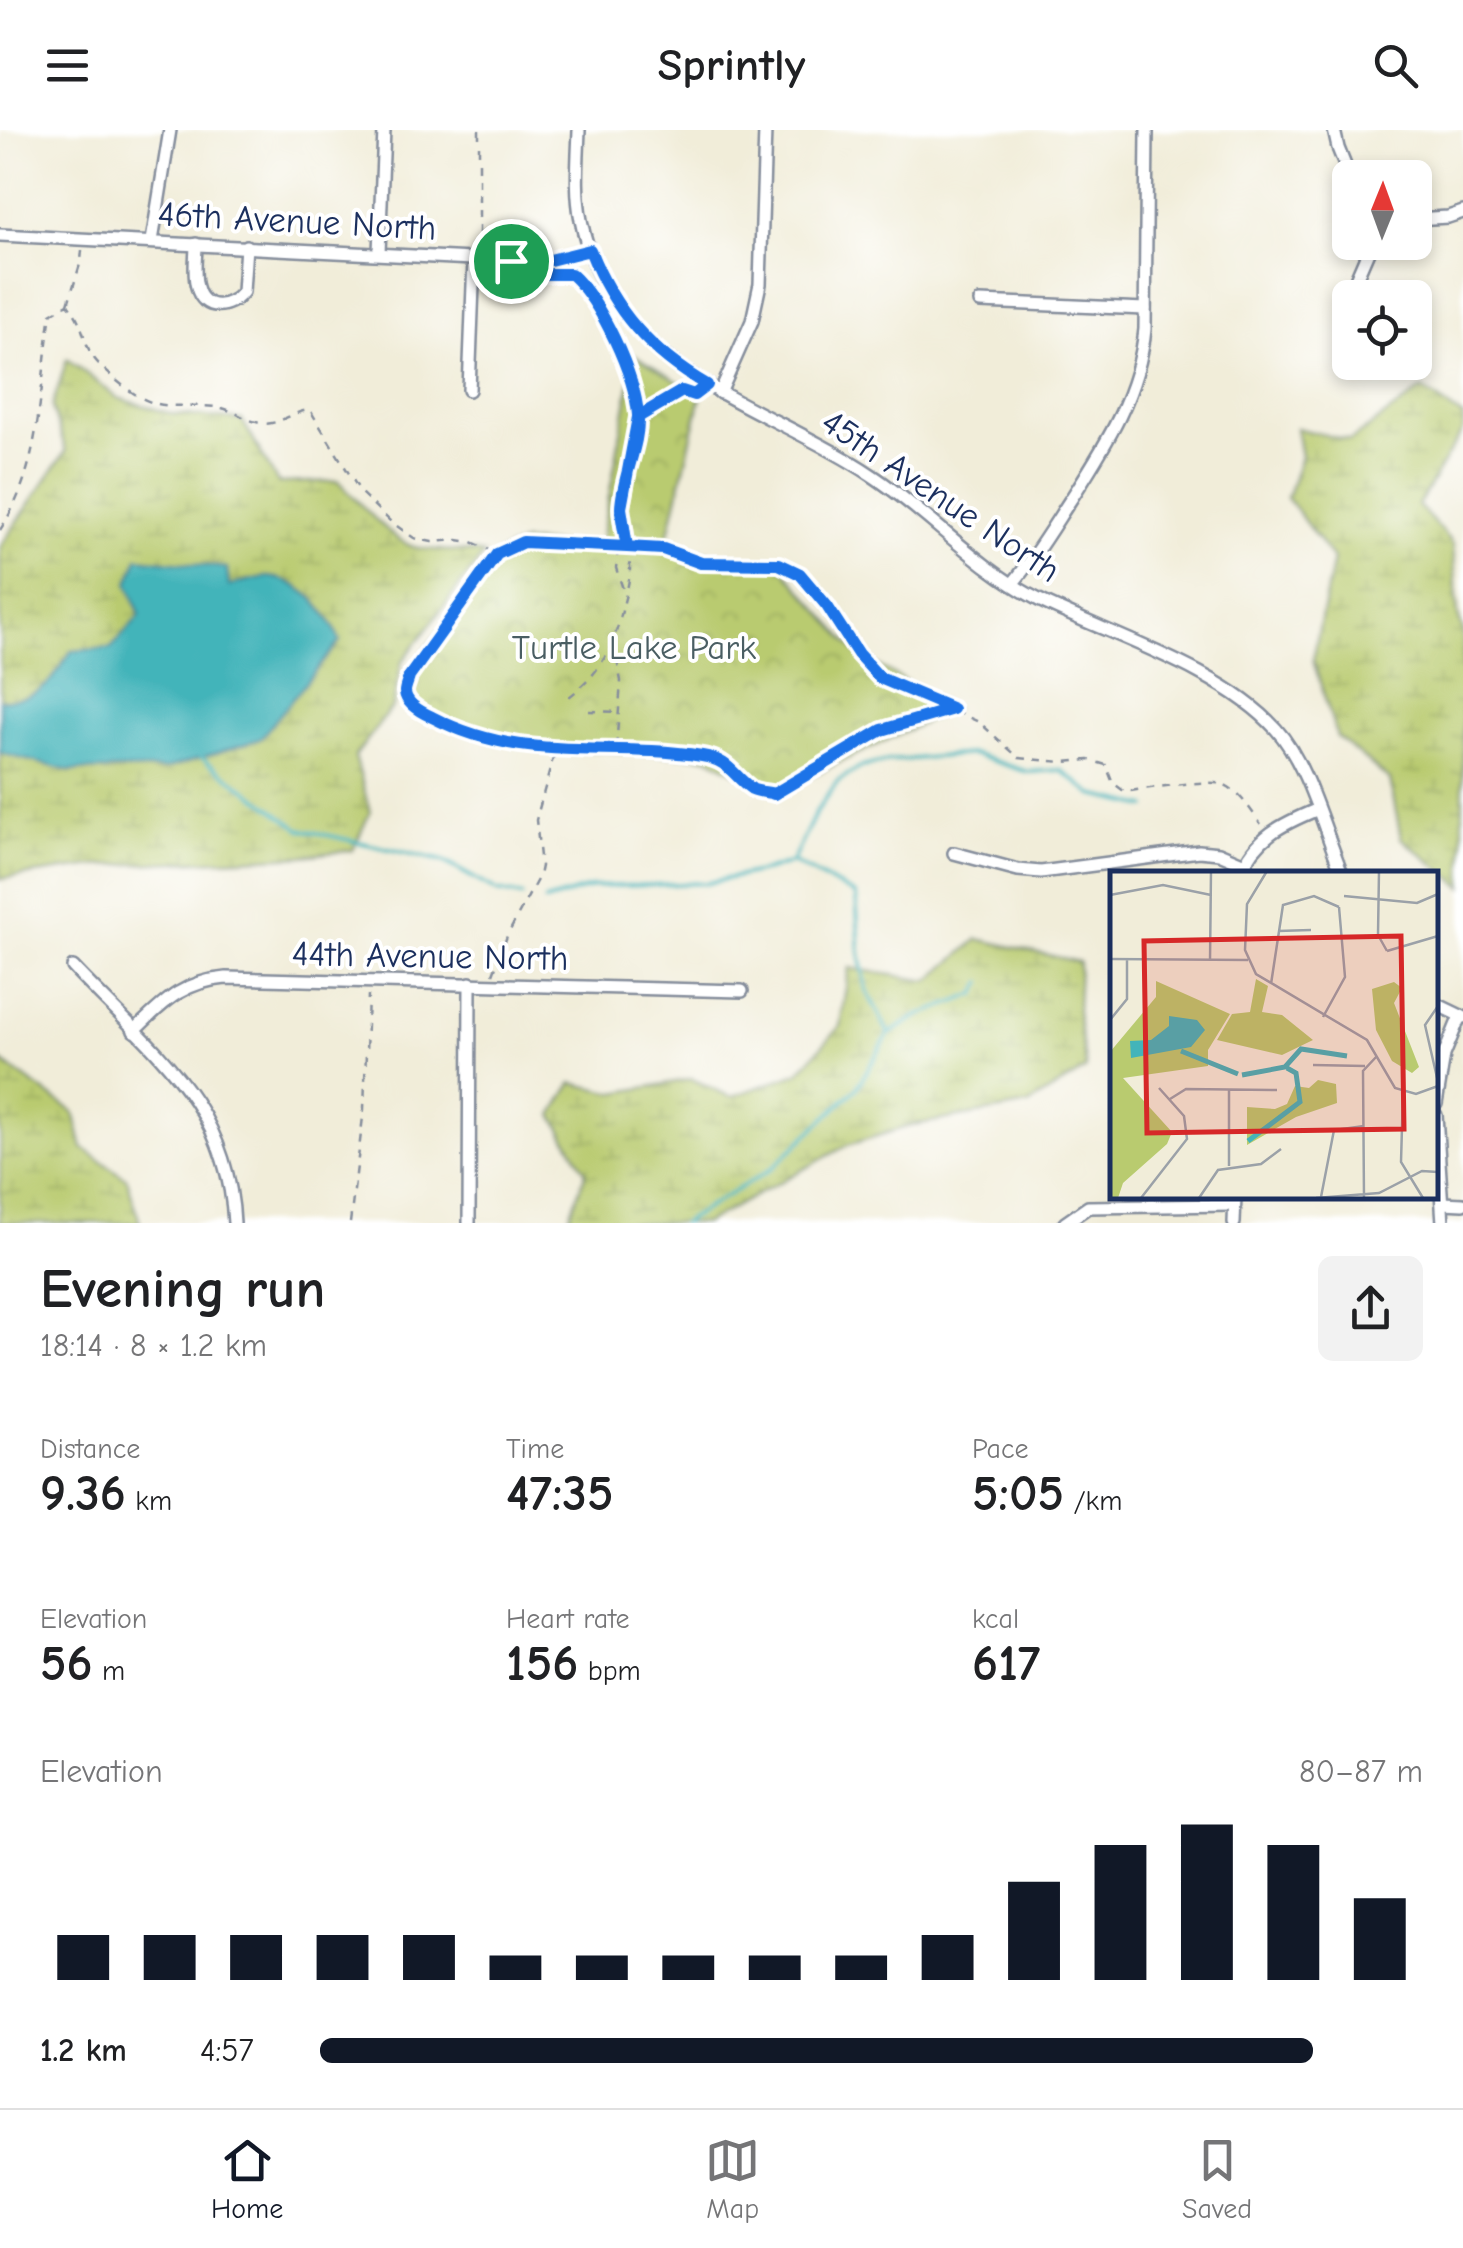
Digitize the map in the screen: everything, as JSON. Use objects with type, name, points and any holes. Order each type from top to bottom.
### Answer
[{"type":"street","points":[[152,241],[170,130]]},
{"type":"street","points":[[379,252],[384,130]]},
{"type":"street","name":"45th Avenue North","points":[[579,130],[577,192],[581,222],[616,305],[634,330],[668,360],[720,393],[862,468],[970,554],[1034,598],[1200,673],[1260,714],[1292,750],[1316,810]]},
{"type":"street","points":[[720,393],[752,320],[760,284],[764,130]]},
{"type":"street","points":[[1013,583],[1113,433],[1143,355],[1147,130]]},
{"type":"street","points":[[1334,130],[1343,160]]},
{"type":"street","points":[[1432,218],[1463,212]]},
{"type":"street","name":"46th Avenue North","points":[[0,235],[542,262],[590,250]]},
{"type":"street","points":[[196,244],[197,290],[202,298],[219,306],[229,305],[243,292],[246,246]]},
{"type":"street","points":[[470,390],[479,259]]},
{"type":"street","points":[[980,302],[1145,310]]},
{"type":"street","points":[[954,853],[1040,872],[1199,851],[1219,853],[1243,868],[1254,847],[1268,834],[1316,810],[1341,871]]},
{"type":"street","points":[[73,967],[196,1098],[214,1129],[225,1160],[234,1223]]},
{"type":"street","name":"44th Avenue North","points":[[134,1031],[179,991],[210,980],[742,991]]},
{"type":"street","points":[[469,1223],[470,983]]},
{"type":"street","points":[[1438,1005],[1462,1017],[1444,1056],[1438,1092]]},
{"type":"street","points":[[1438,1139],[1444,1223]]},
{"type":"street","points":[[1065,1223],[1088,1207],[1234,1200],[1234,1223]]},
{"type":"street","points":[[1443,1203],[1463,1204]]},
{"type":"path","points":[[479,130],[479,259],[505,274],[562,272],[576,279],[617,342],[638,417],[621,508],[632,564],[626,596],[614,643],[597,672],[568,697]]},
{"type":"path","points":[[0,530],[22,492],[34,448],[50,314],[68,304],[82,262],[82,238]]},
{"type":"path","points":[[68,304],[82,322],[90,352],[132,393],[156,406],[215,407],[260,424],[280,422],[298,410],[310,410],[361,493],[391,522],[414,538],[472,542],[497,554]]},
{"type":"path","points":[[638,417],[682,391],[694,395],[707,385]]},
{"type":"path","points":[[953,709],[882,730],[774,794],[754,790],[734,769],[708,757],[522,748],[469,735],[423,713],[408,701],[405,692],[409,677],[497,554],[523,542],[663,549],[701,563],[779,564],[800,574],[880,678],[953,709],[979,722],[1019,758],[1089,760],[1106,765],[1113,783],[1125,792],[1208,782],[1223,784],[1268,834]]},
{"type":"path","points":[[618,547],[616,568],[626,596]]},
{"type":"path","points":[[614,643],[620,668],[616,750]]},
{"type":"path","points":[[589,711],[618,712]]},
{"type":"path","points":[[490,983],[507,936],[539,876],[536,820],[555,750]]},
{"type":"path","points":[[350,1223],[364,1109],[368,981]]},
{"type":"green space","name":"Turtle Lake Park","points":[[635,355],[701,396],[666,546],[779,564],[858,654],[953,709],[774,793],[708,757],[522,746],[460,730],[408,701],[417,661],[497,554],[523,542],[600,546]]},
{"type":"green space","points":[[67,359],[118,398],[173,414],[242,420],[278,483],[338,481],[383,526],[411,546],[484,554],[402,662],[393,706],[355,756],[370,812],[353,850],[94,866],[0,879],[0,547],[66,451],[52,407]]},
{"type":"green space","points":[[1422,389],[1463,417],[1463,430],[1418,505],[1453,544],[1458,615],[1463,630],[1463,887],[1401,838],[1390,780],[1337,737],[1313,660],[1333,559],[1287,498],[1301,457],[1296,428],[1350,441]]},
{"type":"green space","points":[[978,939],[1079,962],[1077,1011],[1086,1069],[1028,1105],[913,1125],[848,1145],[705,1223],[567,1223],[586,1172],[553,1115],[572,1083],[615,1093],[692,1079],[731,1097],[798,1073],[840,1026],[849,968],[929,981]]},
{"type":"green space","points":[[0,1061],[74,1112],[83,1148],[127,1179],[140,1223],[0,1223]]},
{"type":"water","points":[[138,558],[227,568],[229,586],[260,578],[282,580],[314,600],[340,641],[260,739],[166,769],[70,771],[0,753],[0,700],[25,697],[43,688],[71,651],[111,648],[140,615],[128,583]]},
{"type":"waterway","points":[[545,901],[593,887],[707,883],[792,862],[816,812],[838,781],[861,767],[888,761],[972,754],[1028,772],[1061,770],[1093,795],[1147,807]]},
{"type":"waterway","points":[[201,757],[300,829],[443,861],[497,891],[522,896]]},
{"type":"waterway","points":[[682,1223],[771,1169],[856,1089],[889,1034],[867,991],[856,895],[794,863]]},
{"type":"waterway","points":[[889,1034],[918,1016],[976,994],[983,982]]},
{"type":"route","points":[[511,261],[484,260],[496,272],[505,274],[571,274],[583,286],[617,342],[638,417],[621,508],[627,547],[523,542],[497,554],[409,677],[405,692],[408,701],[423,713],[469,735],[522,748],[708,757],[734,769],[754,790],[774,794],[882,730],[953,709],[880,678],[800,574],[779,564],[701,563],[663,549],[627,547],[621,508],[635,433],[638,417],[682,391],[694,395],[707,385],[680,370],[634,330],[600,278],[590,250],[542,262],[511,261]]}]
